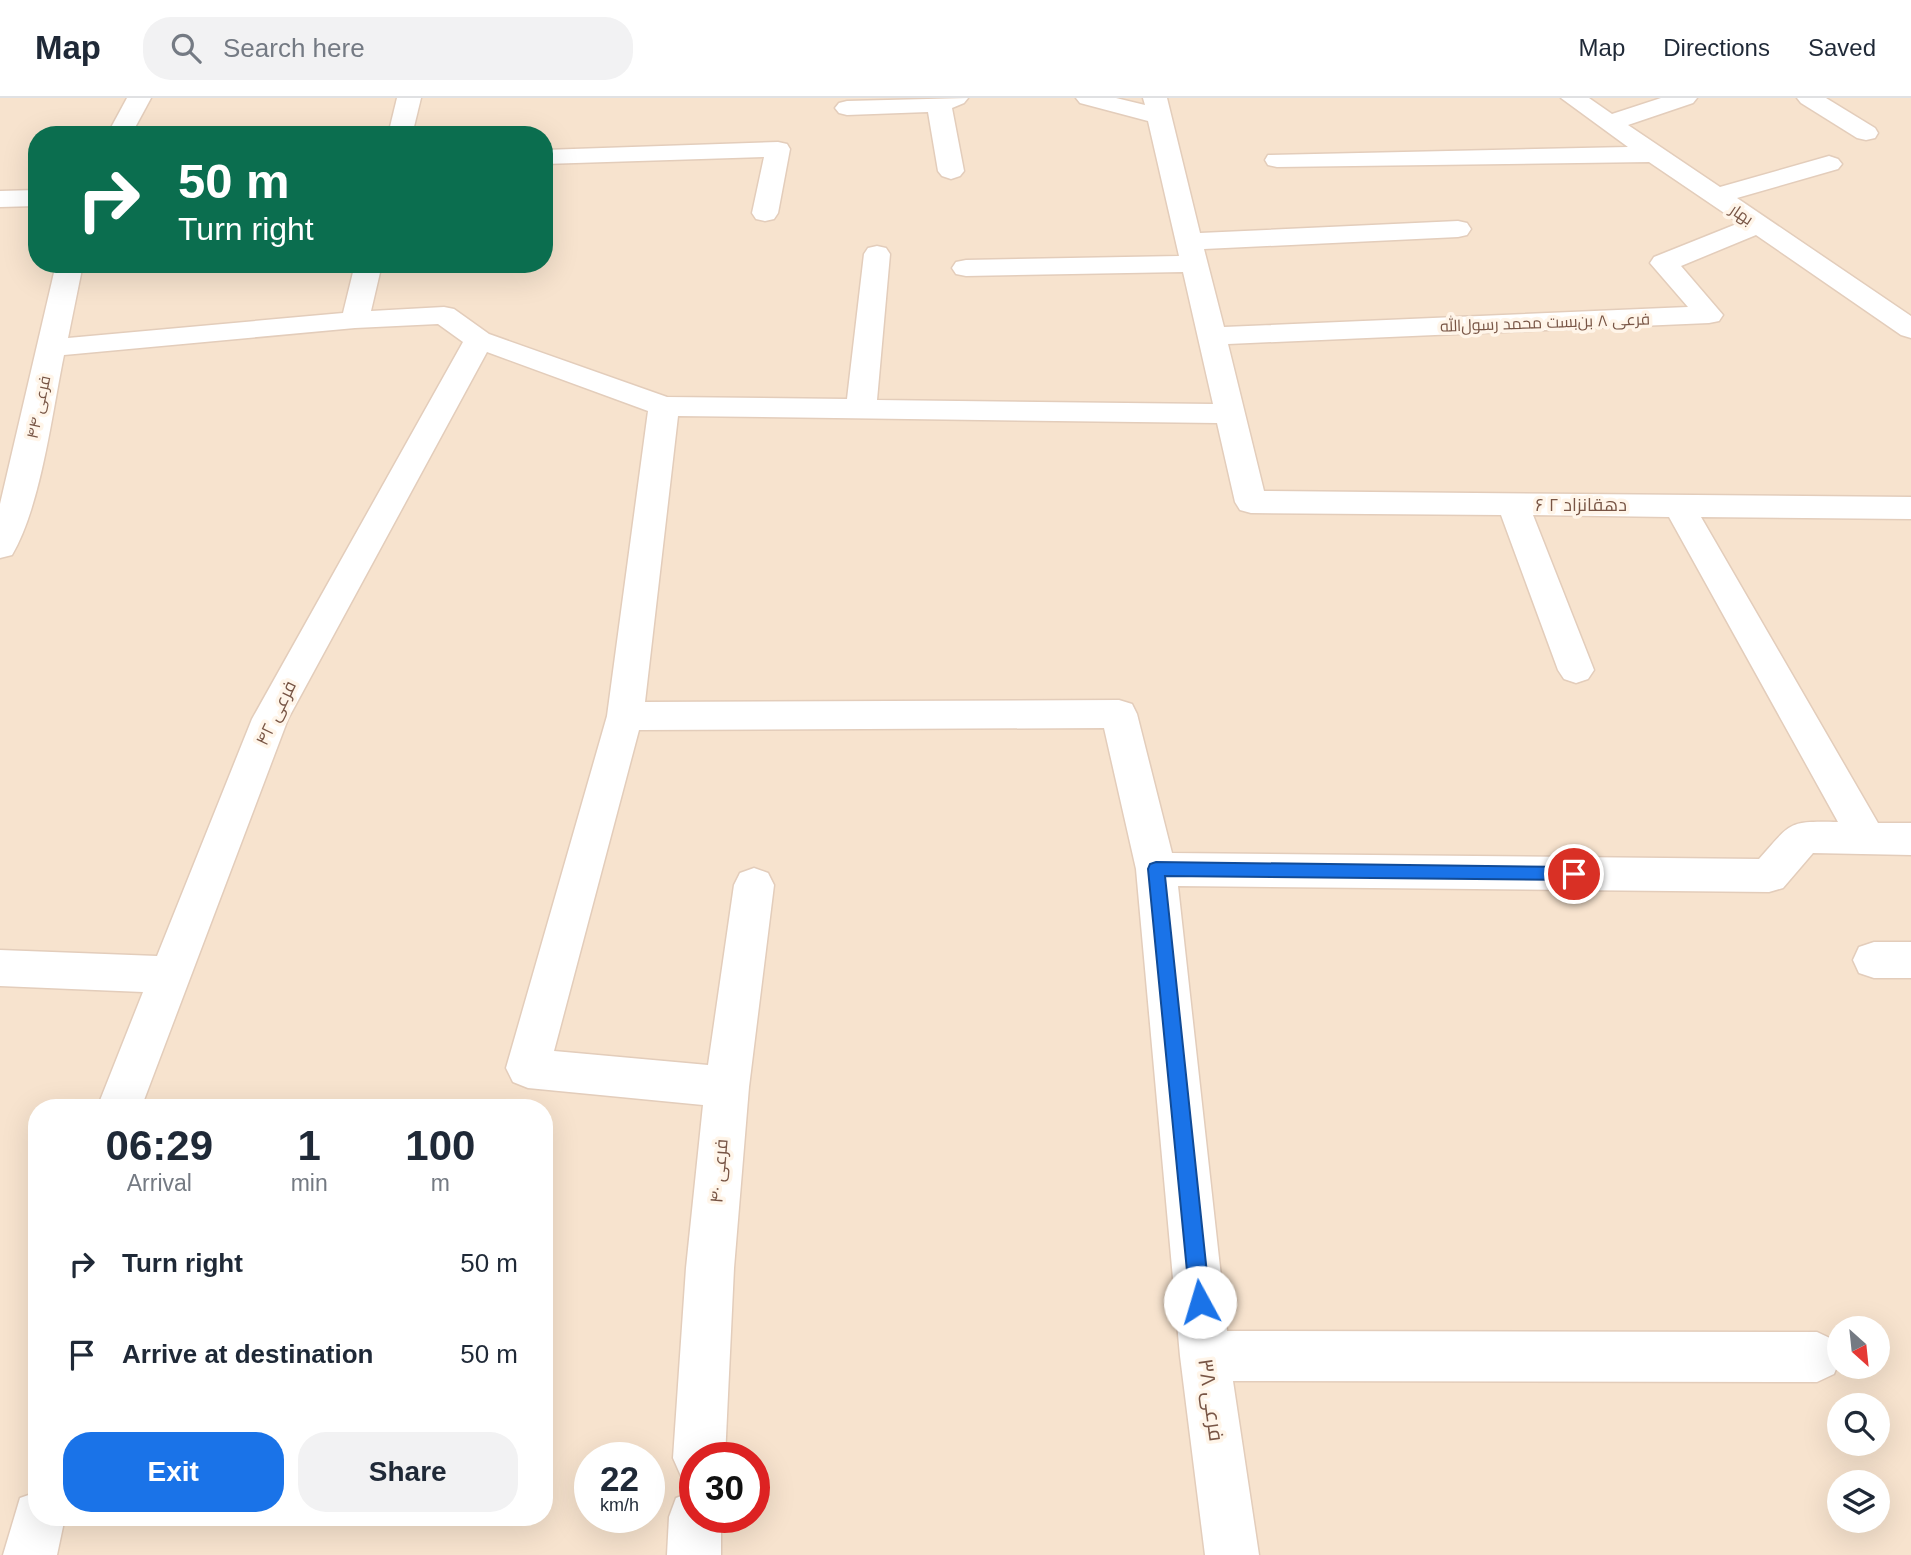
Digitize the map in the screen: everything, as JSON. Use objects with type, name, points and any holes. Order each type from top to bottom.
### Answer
[{"type":"street","points":[[124,126],[139,98]]},
{"type":"street","points":[[402,126],[409,98]]},
{"type":"street","points":[[51,348],[355,320],[444,315],[479,340],[664,406],[1230,414],[1156,107],[1088,98]]},
{"type":"street","name":"بهار","points":[[1573,98],[1911,329]]},
{"type":"street","points":[[1609,123],[1685,98]]},
{"type":"street","points":[[1809,98],[1866,133]]},
{"type":"street","points":[[847,108],[947,102],[951,171]]},
{"type":"street","points":[[553,157],[778,149],[765,213]]},
{"type":"street","points":[[1277,160],[1654,154]]},
{"type":"street","points":[[1716,196],[1829,164]]},
{"type":"street","points":[[0,199],[28,198]]},
{"type":"street","name":"فرعی ۸ بن‌بست محمد رسول‌الله","points":[[1211,336],[1709,315],[1664,263],[1758,225]]},
{"type":"street","points":[[966,268],[1191,253],[1458,229]]},
{"type":"street","points":[[861,408],[877,254]]},
{"type":"street","name":"فرعی ۴۴","points":[[3,532],[18,499],[68,273]]},
{"type":"street","points":[[355,320],[367,273]]},
{"type":"street","name":"فرعی ۴۲","points":[[122,1099],[270,719],[479,340]]},
{"type":"street","points":[[664,406],[625,716],[528,1068],[727,1087]]},
{"type":"street","name":"۶ دهقانزاد ۲","points":[[1230,414],[1251,502],[1911,508]]},
{"type":"street","points":[[1513,505],[1576,670]]},
{"type":"street","points":[[1679,506],[1867,838]]},
{"type":"street","name":"فرعی ۳۸","points":[[625,716],[1119,714],[1156,869],[1205,1356],[1232,1555]]},
{"type":"street","points":[[1156,869],[1769,876],[1803,837],[1911,839]]},
{"type":"street","name":"فرعی ۴۰","points":[[700,1442],[710,1269],[727,1087],[754,885]]},
{"type":"street","points":[[0,968],[170,975]]},
{"type":"street","points":[[1205,1356],[1817,1357]]},
{"type":"street","points":[[30,1555],[37,1526]]},
{"type":"street","points":[[694,1555],[695,1533]]},
{"type":"shaded area","points":[[0,98],[1911,98],[1911,1555],[0,1555]]},
{"type":"route","points":[[1200,1302],[1156,869],[1574,874]]}]
